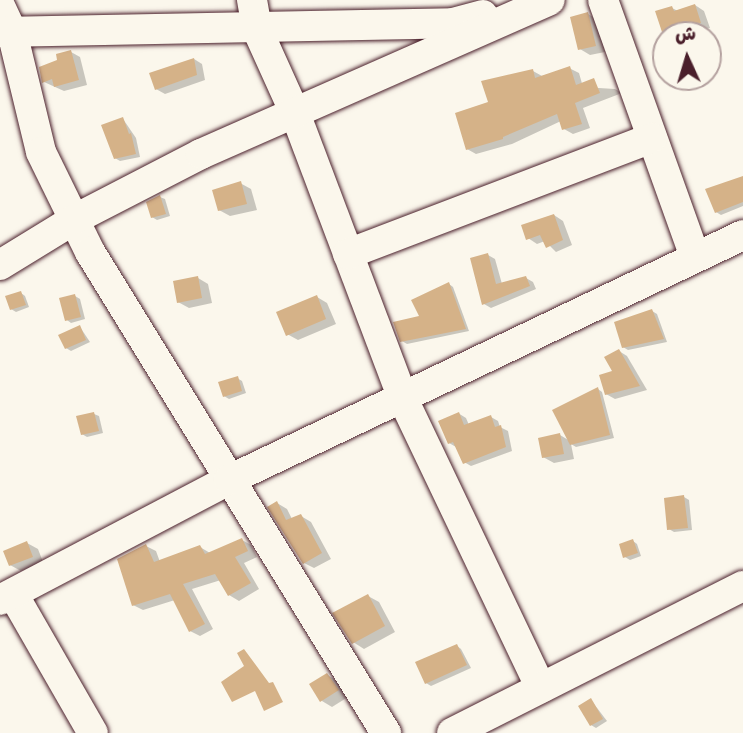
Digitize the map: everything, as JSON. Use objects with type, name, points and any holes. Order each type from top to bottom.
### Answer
[{"type":"street","points":[[386,733],[90,252],[41,152],[4,23],[255,14],[453,23],[541,0]]},
{"type":"street","points":[[0,265],[75,219],[201,154],[550,0]]},
{"type":"street","points":[[603,0],[695,257]]},
{"type":"street","points":[[255,14],[403,399],[541,688]]},
{"type":"street","points":[[348,254],[653,138]]},
{"type":"street","points":[[93,733],[6,597],[229,481],[743,236]]},
{"type":"street","points":[[452,733],[743,586]]},
{"type":"building","points":[[695,4],[700,21],[658,21],[655,11],[672,6],[674,11]]},
{"type":"building","points":[[588,12],[596,46],[578,50],[570,17]]},
{"type":"building","points":[[71,50],[79,80],[54,87],[52,79],[42,83],[39,67],[57,60],[56,54]]},
{"type":"building","points":[[194,58],[197,75],[155,90],[149,73]]},
{"type":"building","points":[[570,66],[576,85],[594,78],[600,93],[575,103],[582,124],[562,130],[557,114],[503,139],[466,150],[455,113],[488,102],[481,81],[533,69],[535,78]]},
{"type":"building","points":[[123,117],[129,134],[131,133],[136,154],[114,159],[101,125]]},
{"type":"building","points":[[743,176],[743,202],[715,213],[705,189]]},
{"type":"building","points":[[241,181],[247,204],[218,211],[212,190]]},
{"type":"building","points":[[160,195],[166,214],[151,218],[146,202]]},
{"type":"building","points":[[554,214],[563,240],[546,248],[540,235],[526,240],[521,225]]},
{"type":"building","points":[[488,253],[496,284],[526,276],[530,286],[482,305],[470,258]]},
{"type":"building","points":[[198,276],[202,298],[177,303],[173,281]]},
{"type":"building","points":[[449,282],[466,329],[400,342],[393,322],[419,316],[411,300]]},
{"type":"building","points":[[21,291],[26,305],[10,310],[5,296]]},
{"type":"building","points":[[75,294],[81,317],[65,321],[59,298]]},
{"type":"building","points":[[317,295],[326,319],[286,336],[276,312]]},
{"type":"building","points":[[652,309],[664,339],[622,348],[614,322]]},
{"type":"building","points":[[80,325],[86,340],[65,349],[58,335]]},
{"type":"building","points":[[619,349],[640,386],[605,395],[599,375],[612,371],[604,357]]},
{"type":"building","points":[[238,376],[242,391],[223,397],[218,382]]},
{"type":"building","points":[[598,387],[610,435],[570,445],[552,410]]},
{"type":"building","points":[[94,412],[99,431],[81,435],[76,416]]},
{"type":"building","points":[[459,412],[464,425],[491,415],[495,427],[501,425],[506,447],[463,464],[453,442],[448,444],[438,421]]},
{"type":"building","points":[[560,433],[564,454],[542,458],[538,438]]},
{"type":"building","points":[[684,495],[688,528],[667,530],[664,498]]},
{"type":"building","points":[[277,501],[286,520],[301,514],[322,553],[303,564],[267,507]]},
{"type":"building","points":[[242,538],[248,551],[235,557],[251,583],[228,596],[215,574],[183,584],[205,624],[189,632],[170,594],[132,606],[117,559],[146,544],[154,562],[200,545],[205,554]]},
{"type":"building","points":[[633,539],[638,553],[623,558],[619,544]]},
{"type":"building","points":[[27,541],[33,557],[9,566],[3,551]]},
{"type":"building","points":[[368,594],[385,626],[352,644],[332,613]]},
{"type":"building","points":[[457,644],[467,665],[425,684],[415,662]]},
{"type":"building","points":[[244,649],[269,683],[273,682],[283,702],[264,711],[255,691],[232,702],[221,682],[244,666],[237,653]]},
{"type":"building","points":[[327,673],[339,690],[320,702],[309,684]]},
{"type":"building","points":[[591,698],[603,719],[590,726],[578,706]]}]
